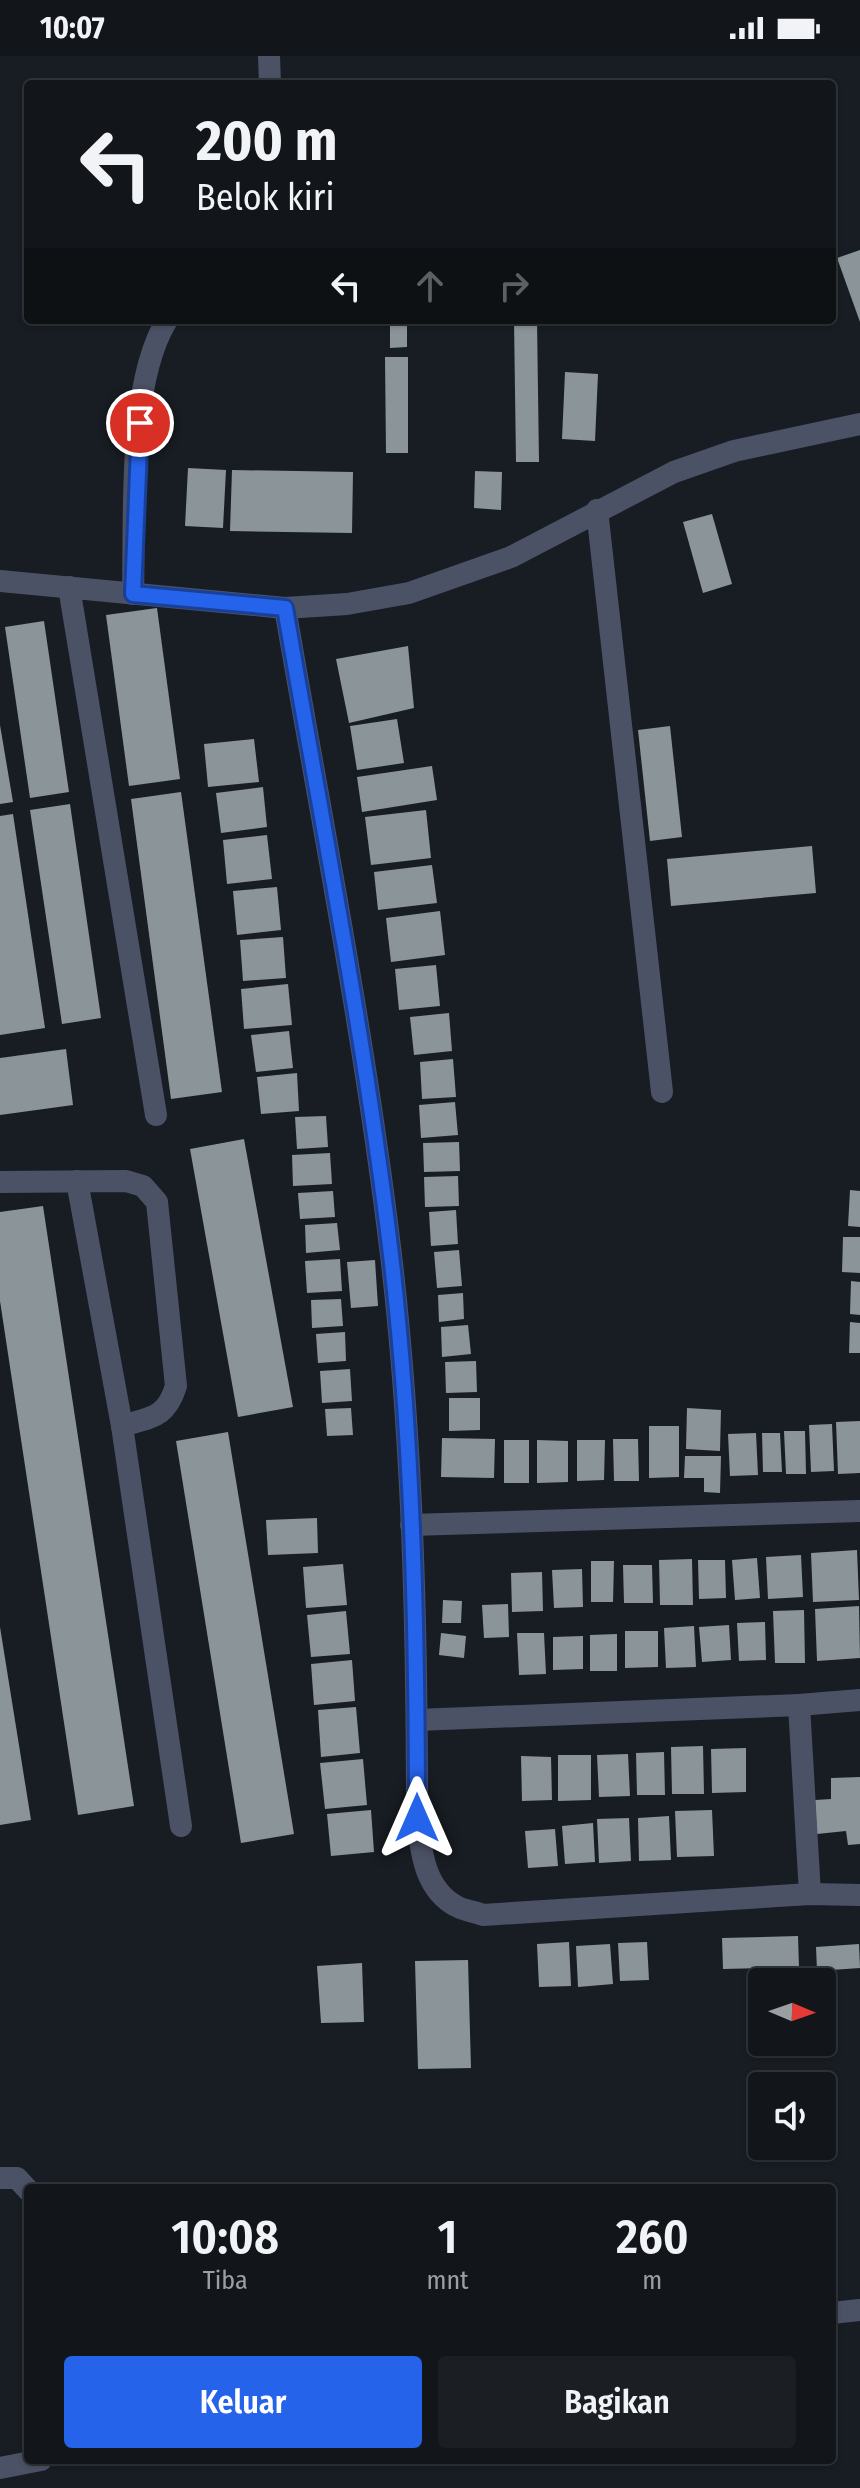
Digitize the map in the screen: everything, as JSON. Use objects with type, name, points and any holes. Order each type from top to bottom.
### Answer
[{"type":"street","points":[[269,56],[270,80]]},
{"type":"street","points":[[133,594],[137,446],[145,376],[164,324]]},
{"type":"street","points":[[0,581],[285,608],[347,604],[409,593],[511,557],[674,472],[734,451],[860,424]]},
{"type":"street","points":[[597,510],[662,1092]]},
{"type":"street","points":[[69,587],[156,1115]]},
{"type":"street","points":[[285,608],[347,964],[391,1253],[411,1525],[417,1818],[423,1865],[442,1895],[459,1908],[483,1915],[810,1894],[860,1895]]},
{"type":"street","points":[[77,1181],[122,1426],[181,1826]]},
{"type":"street","points":[[0,1182],[126,1181],[143,1186],[157,1202],[176,1386],[171,1403],[162,1414],[122,1426]]},
{"type":"street","points":[[411,1525],[860,1511]]},
{"type":"street","points":[[417,1720],[860,1700]]},
{"type":"street","points":[[799,1705],[810,1894]]},
{"type":"street","points":[[0,2178],[17,2178],[24,2186]]},
{"type":"street","points":[[836,2313],[860,2310]]},
{"type":"street","points":[[0,2468],[24,2463]]},
{"type":"building","points":[[860,250],[860,322],[837,258]]},
{"type":"building","points":[[390,324],[407,324],[407,347],[390,348]]},
{"type":"building","points":[[514,324],[537,324],[539,462],[516,462]]},
{"type":"building","points":[[385,357],[408,357],[408,453],[386,453]]},
{"type":"building","points":[[565,372],[598,374],[595,441],[562,439]]},
{"type":"building","points":[[188,468],[226,470],[223,528],[185,526]]},
{"type":"building","points":[[232,470],[353,472],[352,533],[230,531]]},
{"type":"building","points":[[475,471],[502,472],[501,510],[474,508]]},
{"type":"building","points":[[712,514],[732,584],[703,593],[683,522]]},
{"type":"building","points":[[157,608],[180,779],[129,786],[106,615]]},
{"type":"building","points":[[44,621],[69,792],[30,798],[5,627]]},
{"type":"building","points":[[408,646],[414,708],[349,723],[336,659]]},
{"type":"building","points":[[397,719],[404,763],[357,770],[350,726]]},
{"type":"building","points":[[0,725],[13,802],[0,804]]},
{"type":"building","points":[[670,726],[682,837],[650,841],[638,730]]},
{"type":"building","points":[[254,739],[259,782],[208,787],[204,744]]},
{"type":"building","points":[[432,766],[437,800],[362,812],[357,777]]},
{"type":"building","points":[[263,787],[267,827],[221,833],[216,793]]},
{"type":"building","points":[[181,792],[222,1092],[171,1099],[131,799]]},
{"type":"building","points":[[70,804],[101,1018],[62,1024],[30,810]]},
{"type":"building","points":[[426,810],[431,858],[371,865],[365,817]]},
{"type":"building","points":[[13,814],[45,1028],[0,1035],[0,816]]},
{"type":"building","points":[[267,835],[272,879],[227,884],[223,840]]},
{"type":"building","points":[[812,846],[816,893],[671,906],[667,859]]},
{"type":"building","points":[[432,865],[437,903],[378,910],[374,872]]},
{"type":"building","points":[[277,887],[281,930],[237,935],[233,891]]},
{"type":"building","points":[[440,911],[445,955],[391,962],[386,918]]},
{"type":"building","points":[[283,937],[286,978],[243,981],[240,940]]},
{"type":"building","points":[[436,965],[440,1006],[399,1010],[395,969]]},
{"type":"building","points":[[288,984],[292,1025],[244,1029],[241,989]]},
{"type":"building","points":[[449,1013],[452,1051],[414,1055],[410,1017]]},
{"type":"building","points":[[289,1031],[293,1068],[256,1072],[251,1035]]},
{"type":"building","points":[[66,1049],[73,1105],[0,1115],[0,1058]]},
{"type":"building","points":[[453,1059],[456,1097],[422,1099],[420,1062]]},
{"type":"building","points":[[297,1073],[299,1111],[261,1114],[257,1077]]},
{"type":"building","points":[[455,1102],[458,1135],[421,1138],[419,1105]]},
{"type":"building","points":[[326,1116],[328,1147],[297,1149],[295,1117]]},
{"type":"building","points":[[244,1139],[293,1407],[238,1417],[190,1149]]},
{"type":"building","points":[[459,1142],[460,1171],[424,1172],[423,1143]]},
{"type":"building","points":[[330,1153],[332,1184],[293,1186],[292,1155]]},
{"type":"building","points":[[458,1176],[459,1206],[425,1207],[424,1177]]},
{"type":"building","points":[[850,1190],[860,1191],[860,1227],[848,1226]]},
{"type":"building","points":[[333,1191],[335,1217],[300,1219],[298,1193]]},
{"type":"building","points":[[43,1206],[134,1806],[78,1815],[0,1301],[0,1212]]},
{"type":"building","points":[[456,1210],[458,1244],[431,1246],[429,1212]]},
{"type":"building","points":[[337,1223],[340,1250],[306,1253],[305,1225]]},
{"type":"building","points":[[843,1237],[860,1237],[860,1273],[842,1272]]},
{"type":"building","points":[[459,1250],[462,1286],[437,1288],[434,1252]]},
{"type":"building","points":[[340,1259],[342,1291],[307,1293],[305,1261]]},
{"type":"building","points":[[375,1260],[378,1306],[351,1308],[347,1262]]},
{"type":"building","points":[[851,1281],[860,1282],[860,1315],[850,1314]]},
{"type":"building","points":[[463,1293],[464,1319],[439,1322],[438,1295]]},
{"type":"building","points":[[341,1299],[343,1326],[312,1328],[311,1300]]},
{"type":"building","points":[[850,1322],[860,1323],[860,1353],[849,1353]]},
{"type":"building","points":[[468,1325],[471,1354],[442,1357],[441,1327]]},
{"type":"building","points":[[345,1332],[346,1361],[318,1363],[316,1334]]},
{"type":"building","points":[[476,1361],[477,1392],[446,1393],[445,1362]]},
{"type":"building","points":[[350,1369],[352,1401],[322,1403],[320,1371]]},
{"type":"building","points":[[449,1398],[480,1398],[480,1430],[449,1431]]},
{"type":"building","points":[[351,1408],[353,1435],[327,1436],[325,1409]]},
{"type":"building","points":[[687,1408],[721,1410],[720,1451],[686,1449]]},
{"type":"building","points":[[860,1421],[860,1473],[838,1474],[836,1422]]},
{"type":"building","points":[[832,1424],[834,1471],[811,1472],[809,1425]]},
{"type":"building","points":[[649,1426],[679,1426],[679,1477],[649,1478]]},
{"type":"building","points":[[784,1431],[805,1431],[806,1474],[786,1474]]},
{"type":"building","points":[[228,1432],[294,1834],[241,1843],[176,1441]]},
{"type":"building","points":[[756,1433],[758,1475],[730,1476],[728,1434]]},
{"type":"building","points":[[762,1433],[780,1433],[782,1472],[763,1472]]},
{"type":"building","points":[[442,1438],[495,1439],[494,1478],[441,1477]]},
{"type":"building","points":[[613,1439],[638,1439],[639,1481],[614,1481]]},
{"type":"building","points":[[504,1440],[529,1440],[529,1483],[504,1483]]},
{"type":"building","points":[[537,1440],[568,1441],[568,1482],[537,1483]]},
{"type":"building","points":[[577,1440],[605,1440],[604,1480],[577,1481]]},
{"type":"building","points":[[685,1456],[721,1456],[720,1493],[704,1492],[704,1478],[684,1478]]},
{"type":"building","points":[[317,1518],[318,1553],[268,1555],[266,1520]]},
{"type":"building","points":[[857,1550],[859,1600],[813,1602],[811,1553]]},
{"type":"building","points":[[801,1555],[803,1597],[768,1599],[766,1557]]},
{"type":"building","points":[[757,1558],[760,1598],[735,1600],[732,1560]]},
{"type":"building","points":[[692,1559],[693,1605],[660,1605],[659,1560]]},
{"type":"building","points":[[698,1560],[725,1560],[726,1598],[699,1599]]},
{"type":"building","points":[[591,1561],[614,1561],[613,1602],[591,1602]]},
{"type":"building","points":[[343,1564],[347,1605],[306,1608],[303,1567]]},
{"type":"building","points":[[623,1565],[652,1565],[653,1603],[624,1603]]},
{"type":"building","points":[[582,1569],[583,1607],[554,1608],[552,1570]]},
{"type":"building","points":[[542,1572],[543,1611],[512,1612],[511,1573]]},
{"type":"building","points":[[443,1600],[462,1601],[461,1623],[442,1623]]},
{"type":"building","points":[[508,1604],[509,1637],[484,1638],[482,1605]]},
{"type":"building","points":[[859,1606],[860,1658],[817,1661],[815,1609]]},
{"type":"building","points":[[804,1610],[805,1663],[775,1663],[773,1611]]},
{"type":"building","points":[[346,1611],[350,1654],[311,1657],[307,1615]]},
{"type":"building","points":[[765,1622],[766,1660],[739,1661],[737,1623]]},
{"type":"building","points":[[729,1625],[731,1660],[702,1662],[699,1627]]},
{"type":"building","points":[[694,1626],[696,1667],[666,1668],[664,1628]]},
{"type":"building","points":[[0,1627],[31,1820],[0,1825]]},
{"type":"building","points":[[625,1631],[658,1631],[658,1667],[625,1668]]},
{"type":"building","points":[[441,1633],[466,1636],[464,1658],[439,1655]]},
{"type":"building","points":[[517,1633],[544,1633],[546,1674],[519,1675]]},
{"type":"building","points":[[617,1634],[617,1671],[590,1671],[590,1635]]},
{"type":"building","points":[[583,1636],[583,1669],[553,1670],[553,1637]]},
{"type":"building","points":[[352,1660],[355,1701],[314,1705],[311,1664]]},
{"type":"building","points":[[356,1707],[360,1753],[321,1757],[318,1710]]},
{"type":"building","points":[[703,1746],[704,1794],[672,1794],[671,1747]]},
{"type":"building","points":[[746,1748],[746,1792],[712,1793],[711,1749]]},
{"type":"building","points":[[664,1752],[665,1795],[637,1795],[636,1753]]},
{"type":"building","points":[[628,1754],[630,1796],[599,1797],[597,1755]]},
{"type":"building","points":[[558,1755],[591,1755],[591,1800],[558,1801]]},
{"type":"building","points":[[521,1756],[551,1757],[552,1800],[522,1801]]},
{"type":"building","points":[[363,1759],[367,1805],[325,1809],[320,1763]]},
{"type":"building","points":[[860,1777],[860,1844],[848,1845],[846,1831],[817,1834],[815,1800],[831,1799],[831,1778]]},
{"type":"building","points":[[371,1810],[374,1852],[331,1856],[327,1814]]},
{"type":"building","points":[[712,1810],[714,1856],[677,1857],[675,1811]]},
{"type":"building","points":[[669,1816],[671,1860],[639,1861],[638,1818]]},
{"type":"building","points":[[629,1818],[631,1861],[599,1863],[597,1819]]},
{"type":"building","points":[[593,1823],[595,1862],[565,1864],[562,1826]]},
{"type":"building","points":[[555,1829],[558,1866],[528,1868],[525,1831]]},
{"type":"building","points":[[798,1936],[799,1967],[723,1969],[722,1938]]},
{"type":"building","points":[[569,1942],[571,1986],[539,1987],[537,1944]]},
{"type":"building","points":[[647,1942],[649,1980],[620,1981],[618,1943]]},
{"type":"building","points":[[610,1944],[613,1984],[578,1987],[576,1946]]},
{"type":"building","points":[[859,1944],[860,1968],[817,1968],[816,1947]]},
{"type":"building","points":[[468,1960],[471,2068],[418,2069],[415,1961]]},
{"type":"building","points":[[362,1963],[364,2022],[321,2023],[317,1966]]},
{"type":"route","points":[[140,423],[133,594],[285,608],[342,934],[391,1253],[411,1525],[417,1818]]}]
